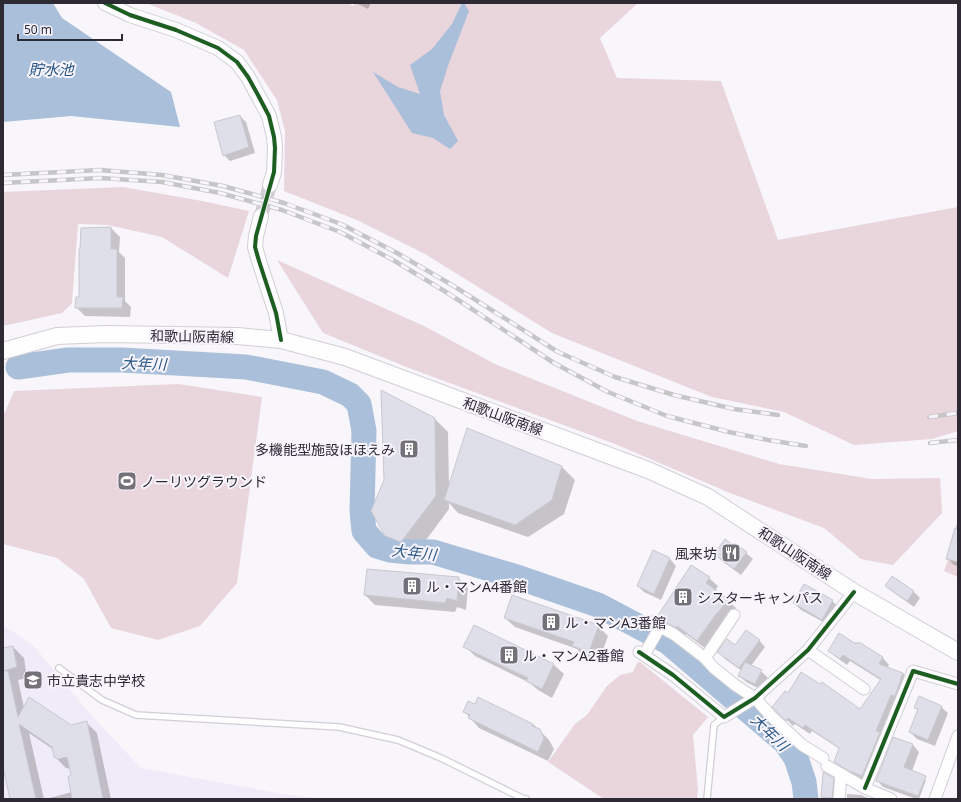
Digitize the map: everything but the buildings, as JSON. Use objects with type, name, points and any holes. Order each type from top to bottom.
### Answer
[{"type":"main road","name":"和歌山阪南線","points":[[3,351],[57,336],[238,336],[281,340],[345,357],[648,470],[708,497],[854,592],[958,652]]},
{"type":"street","points":[[105,3],[130,15],[176,30],[218,48],[237,62],[248,77],[269,116],[275,148],[274,172],[270,185]]},
{"type":"street","points":[[261,216],[255,247],[276,313],[281,340]]},
{"type":"street","points":[[854,592],[808,650],[753,699],[724,717],[673,675],[641,654],[656,624],[675,635],[705,658],[714,668],[753,699],[802,745],[841,774],[865,788],[891,799]]},
{"type":"street","points":[[705,658],[734,615]]},
{"type":"street","points":[[808,650],[864,689]]},
{"type":"street","points":[[865,788],[914,671],[958,684]]},
{"type":"street","points":[[934,799],[958,736]]},
{"type":"street","points":[[839,799],[841,774]]},
{"type":"lane","points":[[59,668],[102,700],[136,715],[339,727],[398,740],[441,758],[526,799]]},
{"type":"lane","points":[[707,799],[714,725],[724,717]]},
{"type":"shaded area","points":[[146,3],[347,3],[353,6],[355,3],[638,3],[600,38],[617,78],[721,81],[778,240],[958,207],[958,431],[932,439],[854,445],[784,412],[712,397],[552,333],[425,254],[357,220],[284,191],[285,131],[277,100],[244,50],[196,23]]},
{"type":"shaded area","points":[[123,187],[249,211],[228,278],[162,237],[108,225],[78,224],[72,303],[62,313],[3,326],[3,192]]},
{"type":"shaded area","points":[[277,260],[424,326],[495,364],[637,421],[779,464],[872,479],[940,478],[942,513],[893,565],[861,559],[824,528],[730,493],[615,444],[409,368],[323,333]]},
{"type":"shaded area","name":"ノーリツグラウンド","points":[[179,384],[262,397],[237,583],[200,626],[158,640],[111,628],[84,579],[57,558],[3,544],[3,417],[14,391]]},
{"type":"shaded area","points":[[949,557],[958,560],[958,577],[944,571]]},
{"type":"shaded area","name":"市立貴志中学校","points":[[3,625],[33,645],[92,716],[141,768],[283,794],[322,799],[3,799]]},
{"type":"shaded area","points":[[640,662],[708,717],[693,735],[698,789],[697,799],[604,799],[548,762],[575,724],[587,715],[607,686],[620,675],[633,672],[637,663]]},
{"type":"water","name":"貯水池","points":[[3,3],[53,3],[62,18],[171,92],[180,127],[71,116],[3,122]]},
{"type":"water","points":[[462,3],[464,3],[469,11],[440,91],[444,115],[458,141],[450,149],[433,138],[412,133],[373,72],[398,87],[420,94],[410,65],[432,49],[452,24]]},
{"type":"waterway","name":"大年川","points":[[18,367],[68,360],[122,360],[246,367],[323,382],[350,395],[359,404],[364,431],[362,511],[364,531],[377,546],[390,550],[433,552],[520,578],[598,605],[668,642],[785,742],[796,758],[804,782],[806,799]]},
{"type":"tunnel","points":[[261,216],[270,185]]},
{"type":"railway","points":[[3,175],[100,170],[162,175],[223,186],[284,203],[341,224],[397,253],[452,285],[558,352],[615,377],[674,395],[734,409],[778,415]]},
{"type":"railway","points":[[3,183],[100,178],[162,182],[220,193],[282,210],[340,232],[393,260],[446,292],[554,363],[608,392],[667,416],[729,432],[806,446]]},
{"type":"railway","points":[[929,417],[958,413]]},
{"type":"railway","points":[[930,443],[958,440]]},
{"type":"cycle path","points":[[105,3],[130,15],[176,30],[218,48],[237,62],[248,77],[269,116],[275,148],[274,172],[256,236],[255,247],[276,313],[281,340]]},
{"type":"cycle path","points":[[639,652],[673,675],[724,717],[755,698],[808,650],[854,592]]},
{"type":"cycle path","points":[[865,788],[913,671],[958,684]]},
{"type":"place","name":"多機能型施設ほほえみ","points":[[409,449]]},
{"type":"place","name":"ノーリツグラウンド","points":[[127,481]]},
{"type":"place","name":"風来坊","points":[[731,553]]},
{"type":"place","name":"ル・マンA4番館","points":[[412,586]]},
{"type":"place","name":"シスターキャンパス","points":[[683,597]]},
{"type":"place","name":"ル・マンA3番館","points":[[551,622]]},
{"type":"place","name":"ル・マンA2番館","points":[[509,655]]},
{"type":"place","name":"市立貴志中学校","points":[[33,680]]}]
